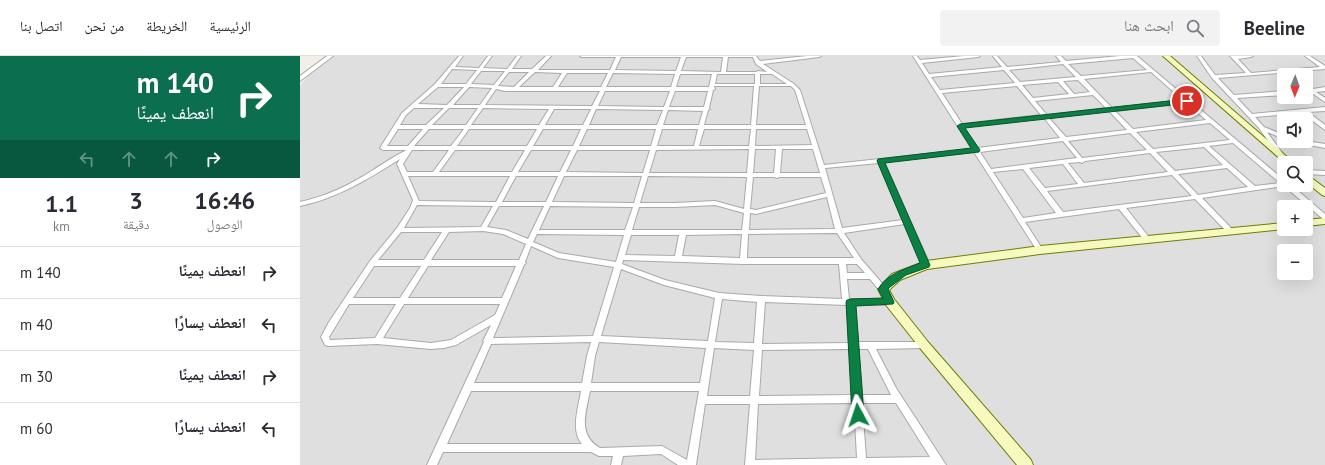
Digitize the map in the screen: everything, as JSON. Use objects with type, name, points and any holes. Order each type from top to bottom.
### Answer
[{"type":"main road","points":[[1166,56],[1281,155]]},
{"type":"main road","points":[[1313,183],[1325,193]]},
{"type":"main road","points":[[1313,222],[1325,221]]},
{"type":"main road","points":[[1026,465],[924,345],[890,302],[883,289],[896,276],[926,265],[1040,250],[1146,238],[1277,227]]},
{"type":"street","points":[[300,79],[330,56]]},
{"type":"street","points":[[461,56],[437,85],[412,106],[396,127],[383,148],[407,151],[454,148],[574,149],[814,147]]},
{"type":"street","points":[[490,56],[468,86],[427,127],[407,151],[400,165],[406,174],[416,198],[416,203],[399,230],[372,264],[347,301],[326,334],[326,340],[328,343],[333,344],[377,341],[432,346],[444,345],[453,343],[498,317]]},
{"type":"street","points":[[435,174],[495,87],[519,56]]},
{"type":"street","points":[[515,89],[549,56]]},
{"type":"street","points":[[582,56],[754,56],[758,63],[792,85],[799,96],[814,147],[822,168],[839,231],[859,261],[883,289]]},
{"type":"street","points":[[432,465],[468,387],[534,232],[619,56]]},
{"type":"street","points":[[684,56],[660,126],[595,339],[585,387],[580,425],[583,438],[592,448],[599,452],[662,450],[687,465]]},
{"type":"street","points":[[723,73],[726,56]]},
{"type":"street","points":[[758,63],[819,56]]},
{"type":"street","points":[[915,56],[1040,250]]},
{"type":"street","points":[[918,62],[948,57],[978,56]]},
{"type":"street","points":[[995,56],[1082,161]]},
{"type":"street","points":[[1058,56],[1229,230]]},
{"type":"street","points":[[928,76],[1134,56],[1277,177]]},
{"type":"street","points":[[1198,56],[1214,77],[1251,116],[1281,155]]},
{"type":"street","points":[[1233,57],[1251,56]]},
{"type":"street","points":[[1307,56],[1325,68]]},
{"type":"street","points":[[1233,57],[1250,74]]},
{"type":"street","points":[[451,68],[534,71],[775,73]]},
{"type":"street","points":[[1313,70],[1325,68]]},
{"type":"street","points":[[555,89],[566,71]]},
{"type":"street","points":[[938,92],[1151,71]]},
{"type":"street","points":[[743,261],[758,72]]},
{"type":"street","points":[[696,148],[716,73]]},
{"type":"street","points":[[1214,77],[1277,73]]},
{"type":"street","points":[[1059,80],[1073,96]]},
{"type":"street","points":[[437,85],[515,89],[673,88],[792,85]]},
{"type":"street","points":[[1313,91],[1325,89]]},
{"type":"street","points":[[1313,92],[1325,100]]},
{"type":"street","points":[[1032,100],[1094,93]]},
{"type":"street","points":[[1233,97],[1277,94]]},
{"type":"street","points":[[960,126],[1112,111],[1187,101]]},
{"type":"street","points":[[412,106],[707,109]]},
{"type":"street","points":[[483,229],[552,108]]},
{"type":"street","points":[[1251,116],[1325,109]]},
{"type":"street","points":[[1303,111],[1325,128]]},
{"type":"street","points":[[822,168],[1211,121]]},
{"type":"street","points":[[396,127],[808,126]]},
{"type":"street","points":[[1261,128],[1277,134]]},
{"type":"street","points":[[989,171],[1206,146],[1235,141]]},
{"type":"street","points":[[1313,144],[1325,146]]},
{"type":"street","points":[[1206,146],[1254,189]]},
{"type":"street","points":[[777,176],[779,148]]},
{"type":"street","points":[[300,204],[315,201],[339,191],[407,151]]},
{"type":"street","points":[[880,161],[926,265]]},
{"type":"street","points":[[1065,163],[1082,185]]},
{"type":"street","points":[[1043,190],[1228,166]]},
{"type":"street","points":[[1025,167],[1061,215]]},
{"type":"street","points":[[1313,172],[1325,173]]},
{"type":"street","points":[[406,174],[824,175]]},
{"type":"street","points":[[1022,220],[1197,197],[1277,184]]},
{"type":"street","points":[[1295,192],[1325,217]]},
{"type":"street","points":[[416,203],[715,203],[727,208],[747,211],[763,210],[829,194]]},
{"type":"street","points":[[1121,207],[1146,238]]},
{"type":"street","points":[[534,232],[683,233],[839,231],[907,222]]},
{"type":"street","points":[[399,230],[483,229],[504,232],[529,244],[569,258],[618,265],[664,282],[719,296],[761,299],[890,302]]},
{"type":"street","points":[[377,341],[447,230]]},
{"type":"street","points":[[678,259],[683,233]]},
{"type":"street","points":[[620,257],[743,261],[859,261]]},
{"type":"street","points":[[842,262],[853,346],[862,462]]},
{"type":"street","points":[[372,264],[522,263]]},
{"type":"street","points":[[843,276],[871,276]]},
{"type":"street","points":[[690,465],[719,296]]},
{"type":"street","points":[[761,299],[752,465],[862,462],[882,464],[939,463]]},
{"type":"street","points":[[347,301],[505,301]]},
{"type":"street","points":[[487,342],[595,339],[758,347],[924,345]]},
{"type":"street","points":[[870,346],[899,399],[939,463]]},
{"type":"street","points":[[468,387],[703,387]]},
{"type":"street","points":[[701,400],[899,399]]},
{"type":"street","points":[[440,448],[592,448]]},
{"type":"street","points":[[616,465],[619,452]]},
{"type":"shaded area","points":[[324,56],[1325,56],[1325,465],[300,465],[300,86]]},
{"type":"route","points":[[858,415],[851,302],[890,302],[883,289],[886,284],[902,273],[926,265],[880,161],[976,150],[960,126],[1187,101]]}]
